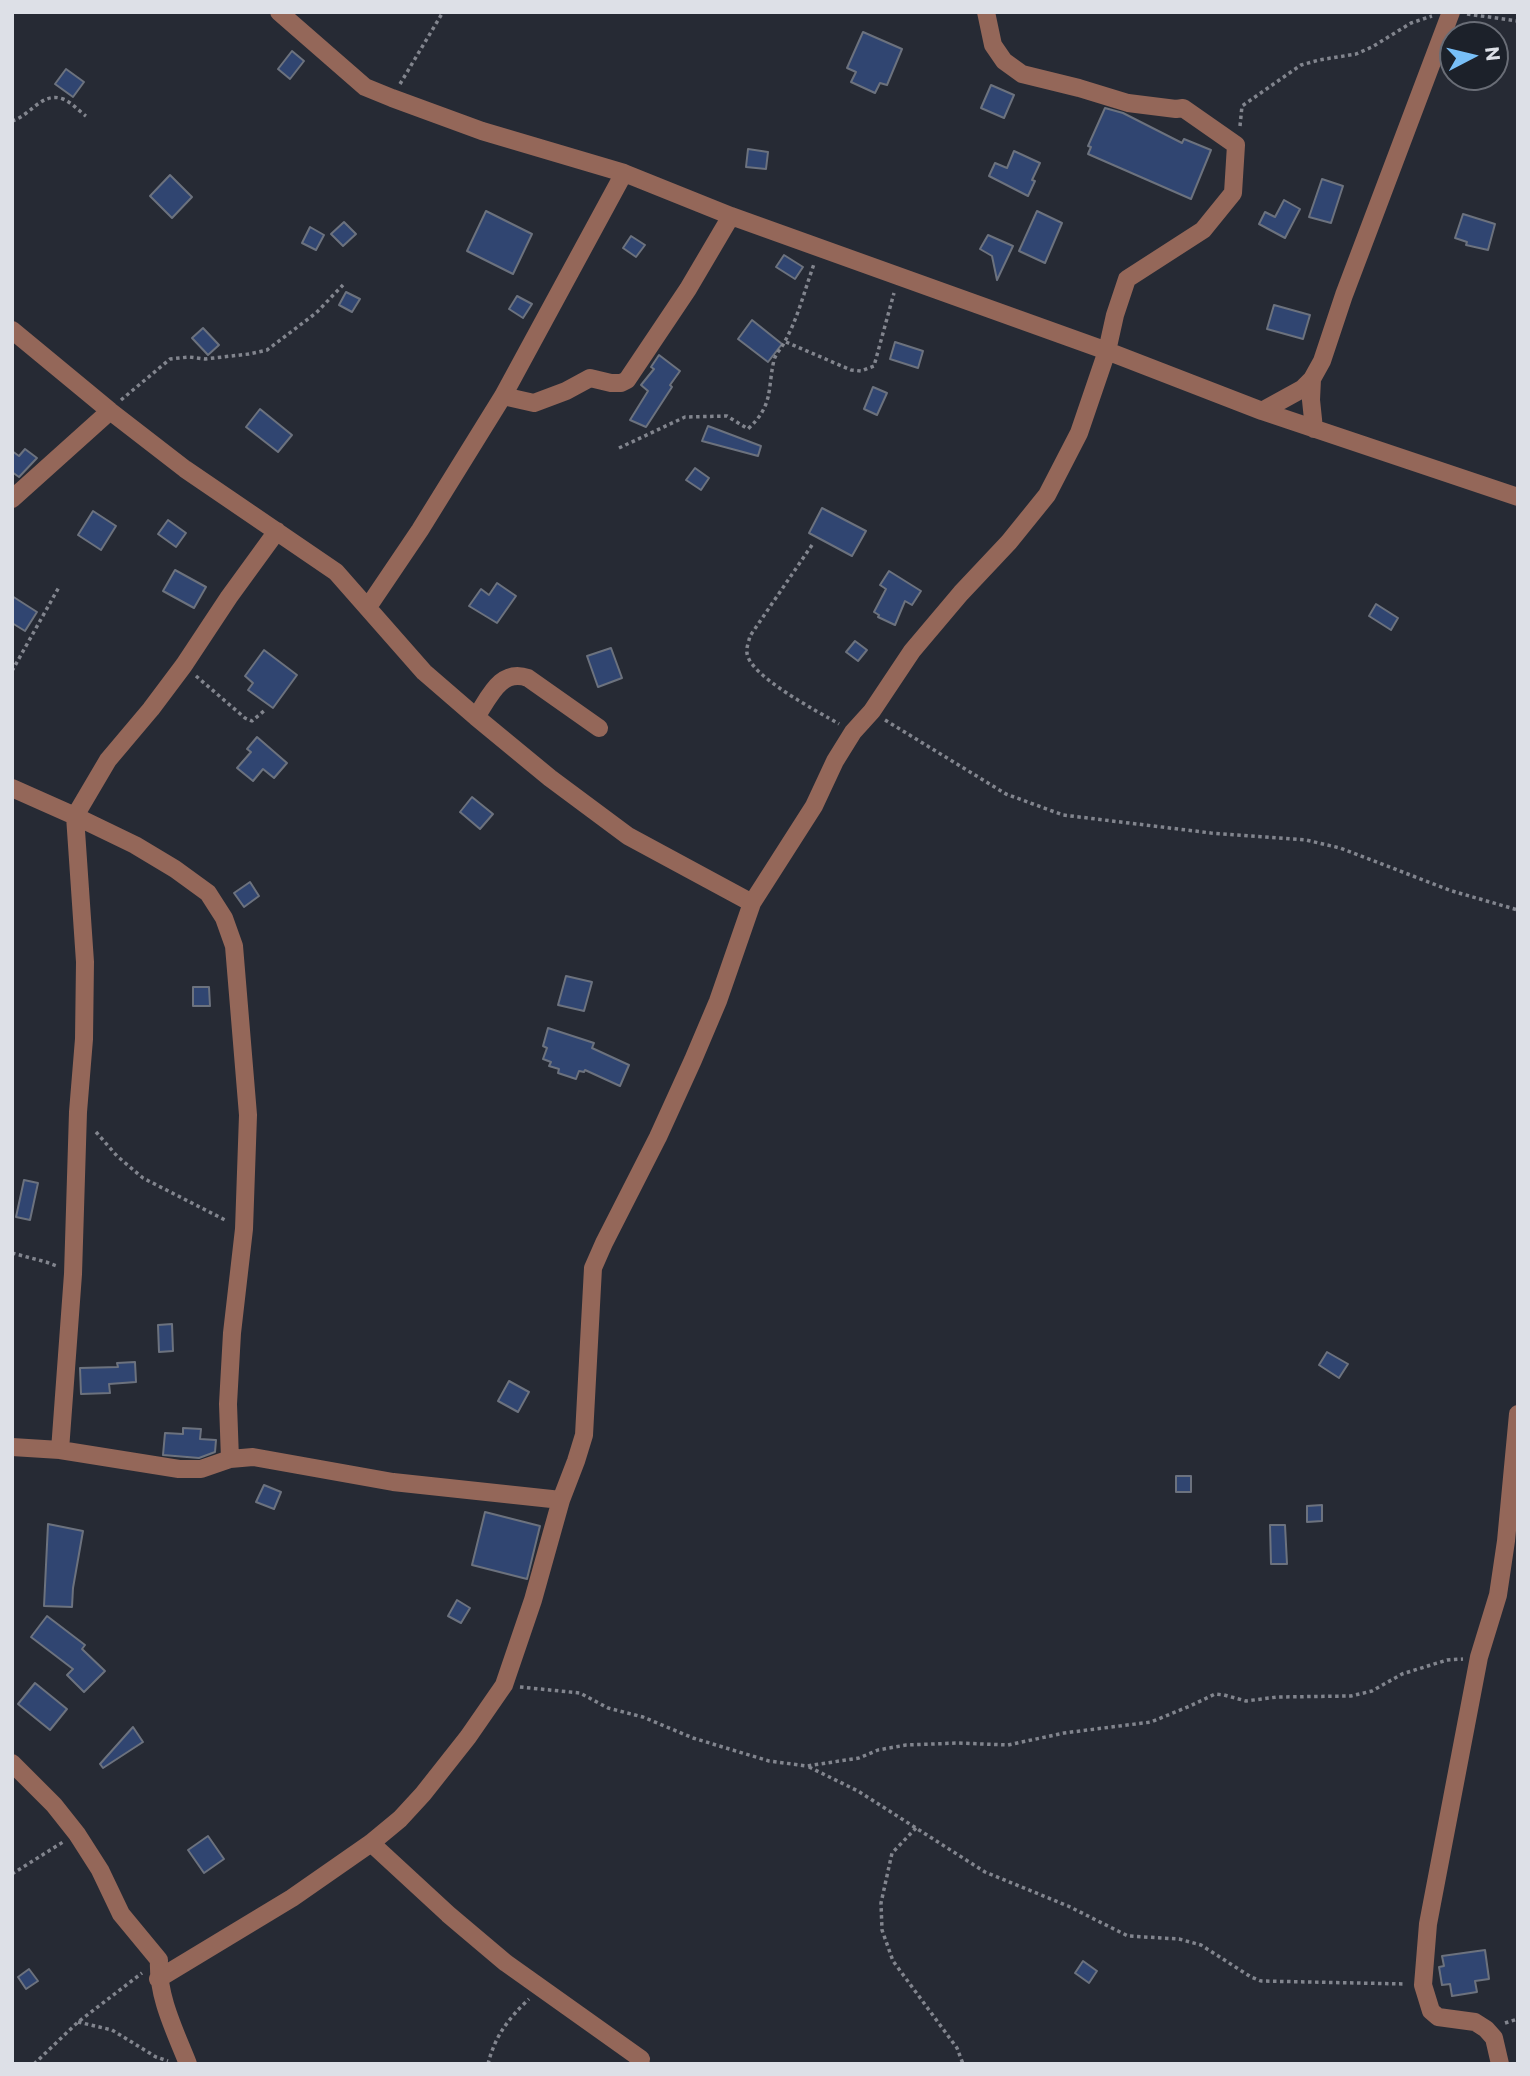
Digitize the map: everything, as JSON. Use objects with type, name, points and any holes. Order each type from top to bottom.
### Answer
[{"type":"street","points":[[280,12],[365,87],[392,98],[482,131],[624,173],[731,216],[1107,351],[1262,411],[1518,498]]},
{"type":"street","points":[[158,1979],[292,1898],[400,1819],[468,1737],[503,1685],[533,1600],[583,1434],[593,1268],[693,1060],[718,1001],[752,903],[814,806],[835,761],[912,651],[1047,495],[1079,433],[1107,351],[1127,279],[1203,230],[1233,193],[1236,145],[1183,108],[1128,103],[1022,74],[1004,61],[993,45],[986,12]]},
{"type":"street","points":[[1262,411],[1301,389],[1312,379],[1322,361],[1344,295],[1451,12]]},
{"type":"street","points":[[368,607],[420,530],[503,396],[624,173]]},
{"type":"street","points":[[503,396],[534,403],[590,378],[611,383],[627,380],[633,375],[688,289],[731,216]]},
{"type":"street","points":[[12,330],[185,469],[337,572],[424,672],[550,778],[628,836],[752,903]]},
{"type":"street","points":[[1312,379],[1314,429]]},
{"type":"street","points":[[12,499],[110,411]]},
{"type":"street","points":[[60,1450],[73,1274],[78,1112],[84,1039],[85,962],[75,816],[108,760],[184,665],[277,531]]},
{"type":"street","points":[[475,717],[501,681],[518,674],[528,678],[599,728]]},
{"type":"street","points":[[12,788],[135,845],[175,869],[208,893],[224,918],[234,946],[248,1115],[244,1229],[232,1333],[228,1404],[230,1459]]},
{"type":"street","points":[[1500,2064],[1494,2038],[1486,2029],[1475,2022],[1438,2017],[1431,2011],[1423,1985],[1428,1924],[1479,1657],[1498,1595],[1518,1414]]},
{"type":"street","points":[[12,1447],[60,1450],[179,1469],[201,1469],[230,1459],[253,1457],[393,1482],[561,1500]]},
{"type":"street","points":[[12,1763],[54,1805],[77,1834],[100,1870],[121,1914],[159,1960],[158,1979],[180,2063]]},
{"type":"street","points":[[370,1843],[506,1963],[641,2059]]},
{"type":"path","points":[[392,98],[443,12]]},
{"type":"path","points":[[1236,145],[1242,106],[1301,65],[1356,54],[1428,16],[1451,12],[1518,20]]},
{"type":"path","points":[[12,121],[19,119],[46,98],[55,97],[65,99],[86,116]]},
{"type":"path","points":[[620,448],[685,417],[727,416],[748,429],[759,419],[771,389],[774,357],[785,341],[820,249]]},
{"type":"path","points":[[785,341],[851,370],[869,369],[874,366],[877,357],[899,278]]},
{"type":"path","points":[[110,411],[170,359],[249,355],[267,350],[316,313],[343,285]]},
{"type":"path","points":[[812,545],[750,636],[747,653],[751,663],[766,680],[853,733]]},
{"type":"path","points":[[12,671],[59,587]]},
{"type":"path","points":[[184,665],[245,718],[252,721],[265,710]]},
{"type":"path","points":[[872,711],[1006,794],[1063,815],[1175,830],[1306,840],[1340,848],[1452,891],[1518,910]]},
{"type":"path","points":[[78,1112],[117,1156],[143,1178],[244,1229]]},
{"type":"path","points":[[12,1253],[46,1262],[73,1274]]},
{"type":"path","points":[[503,1685],[580,1693],[608,1709],[643,1717],[693,1738],[769,1761],[807,1766],[859,1758],[878,1749],[906,1745],[1009,1745],[1064,1732],[1151,1721],[1214,1694],[1246,1701],[1351,1696],[1371,1691],[1402,1674],[1426,1666],[1447,1660],[1479,1657]]},
{"type":"path","points":[[807,1766],[858,1791],[985,1872],[1068,1906],[1128,1936],[1179,1939],[1201,1945],[1261,1981],[1423,1985]]},
{"type":"path","points":[[917,1827],[892,1853],[881,1903],[881,1930],[893,1961],[957,2049],[963,2064]]},
{"type":"path","points":[[12,1874],[77,1834]]},
{"type":"path","points":[[34,2064],[78,2022],[159,1960]]},
{"type":"path","points":[[488,2064],[499,2033],[509,2018],[541,1987]]},
{"type":"path","points":[[78,2022],[112,2031],[156,2057],[180,2063]]},
{"type":"building","points":[[863,32],[902,49],[887,85],[880,83],[875,93],[851,82],[856,72],[847,68]]},
{"type":"building","points":[[292,51],[304,61],[290,79],[278,69]]},
{"type":"building","points":[[66,69],[84,82],[73,97],[55,84]]},
{"type":"building","points":[[991,85],[1014,95],[1004,118],[981,108]]},
{"type":"building","points":[[1105,108],[1123,113],[1182,143],[1184,139],[1211,150],[1191,199],[1088,154],[1091,147],[1088,146]]},
{"type":"building","points":[[748,149],[768,152],[766,169],[746,167]]},
{"type":"building","points":[[1014,151],[1040,163],[1028,196],[989,176],[995,163],[1007,168]]},
{"type":"building","points":[[170,175],[192,197],[172,218],[150,196]]},
{"type":"building","points":[[1322,179],[1343,186],[1331,223],[1309,217]]},
{"type":"building","points":[[1284,200],[1300,209],[1285,238],[1259,224],[1265,212],[1275,217]]},
{"type":"building","points":[[486,211],[532,234],[513,274],[467,251]]},
{"type":"building","points":[[1037,211],[1062,223],[1045,263],[1019,251]]},
{"type":"building","points":[[1463,214],[1495,224],[1488,250],[1466,245],[1467,242],[1455,238]]},
{"type":"building","points":[[344,222],[356,234],[343,246],[331,234]]},
{"type":"building","points":[[310,227],[324,235],[316,250],[302,243]]},
{"type":"building","points":[[988,235],[1013,246],[997,280],[992,256],[980,249]]},
{"type":"building","points":[[631,236],[645,245],[636,257],[623,248]]},
{"type":"building","points":[[784,255],[803,267],[795,279],[776,267]]},
{"type":"building","points":[[346,292],[360,299],[352,312],[339,305]]},
{"type":"building","points":[[517,296],[532,304],[523,318],[509,309]]},
{"type":"building","points":[[1274,305],[1310,315],[1303,339],[1267,329]]},
{"type":"building","points":[[752,320],[782,344],[768,362],[738,339]]},
{"type":"building","points":[[203,328],[219,345],[208,355],[192,338]]},
{"type":"building","points":[[895,342],[923,351],[918,368],[890,359]]},
{"type":"building","points":[[659,355],[680,371],[646,427],[630,420],[648,391],[641,385],[654,369],[651,367]]},
{"type":"building","points":[[873,387],[887,393],[877,415],[864,409]]},
{"type":"building","points":[[260,409],[292,435],[278,452],[246,427]]},
{"type":"building","points":[[708,426],[761,446],[758,456],[702,441]]},
{"type":"building","points":[[25,449],[37,458],[19,477],[12,472],[12,451],[19,456]]},
{"type":"building","points":[[695,468],[709,478],[701,490],[686,480]]},
{"type":"building","points":[[822,508],[866,531],[852,556],[809,533]]},
{"type":"building","points":[[93,511],[116,526],[101,550],[78,535]]},
{"type":"building","points":[[168,520],[186,533],[176,547],[158,534]]},
{"type":"building","points":[[175,570],[206,587],[194,608],[163,591]]},
{"type":"building","points":[[889,571],[921,591],[912,605],[905,601],[895,625],[878,617],[874,612],[886,589],[880,585]]},
{"type":"building","points":[[497,583],[516,596],[497,623],[469,606],[481,589],[489,595]]},
{"type":"building","points":[[12,596],[37,612],[25,631],[12,623]]},
{"type":"building","points":[[1376,604],[1398,618],[1391,630],[1369,616]]},
{"type":"building","points":[[855,641],[867,650],[858,661],[846,652]]},
{"type":"building","points":[[611,648],[622,678],[598,687],[587,656]]},
{"type":"building","points":[[264,650],[297,675],[273,708],[248,690],[253,683],[245,676]]},
{"type":"building","points":[[257,737],[287,763],[274,778],[263,769],[253,781],[237,768],[251,752],[247,749]]},
{"type":"building","points":[[472,797],[493,814],[480,829],[460,812]]},
{"type":"building","points":[[250,882],[259,896],[244,907],[234,893]]},
{"type":"building","points":[[566,976],[592,982],[584,1011],[558,1005]]},
{"type":"building","points":[[193,987],[209,987],[210,1006],[193,1006]]},
{"type":"building","points":[[548,1028],[594,1043],[592,1048],[629,1065],[620,1086],[585,1070],[579,1071],[576,1079],[558,1073],[559,1069],[549,1066],[551,1062],[543,1059],[547,1048],[543,1046]]},
{"type":"building","points":[[24,1180],[38,1183],[30,1220],[16,1217]]},
{"type":"building","points":[[172,1324],[173,1351],[159,1352],[158,1325]]},
{"type":"building","points":[[1327,1352],[1348,1364],[1339,1378],[1319,1365]]},
{"type":"building","points":[[135,1362],[136,1382],[109,1384],[110,1393],[81,1394],[80,1368],[118,1367],[117,1363]]},
{"type":"building","points":[[509,1381],[529,1392],[518,1412],[498,1401]]},
{"type":"building","points":[[183,1428],[201,1429],[200,1439],[216,1440],[215,1452],[199,1458],[163,1455],[165,1433],[183,1434]]},
{"type":"building","points":[[1176,1476],[1191,1476],[1191,1492],[1176,1492]]},
{"type":"building","points":[[264,1485],[281,1492],[274,1509],[256,1502]]},
{"type":"building","points":[[1322,1505],[1322,1521],[1307,1522],[1307,1506]]},
{"type":"building","points":[[485,1512],[540,1526],[527,1579],[472,1565]]},
{"type":"building","points":[[48,1524],[83,1531],[72,1607],[44,1606]]},
{"type":"building","points":[[1270,1525],[1285,1525],[1287,1564],[1271,1564]]},
{"type":"building","points":[[457,1600],[470,1608],[461,1623],[448,1616]]},
{"type":"building","points":[[47,1616],[85,1645],[82,1649],[105,1671],[84,1692],[67,1675],[73,1669],[31,1637]]},
{"type":"building","points":[[35,1683],[67,1709],[50,1730],[18,1704]]},
{"type":"building","points":[[133,1727],[143,1742],[103,1768],[100,1764]]},
{"type":"building","points":[[208,1836],[224,1859],[204,1873],[188,1850]]},
{"type":"building","points":[[1485,1950],[1489,1979],[1475,1981],[1477,1992],[1452,1996],[1450,1984],[1442,1985],[1439,1967],[1444,1966],[1442,1956]]},
{"type":"building","points":[[1083,1961],[1097,1971],[1089,1983],[1075,1973]]},
{"type":"building","points":[[29,1969],[38,1981],[26,1989],[18,1977]]}]
